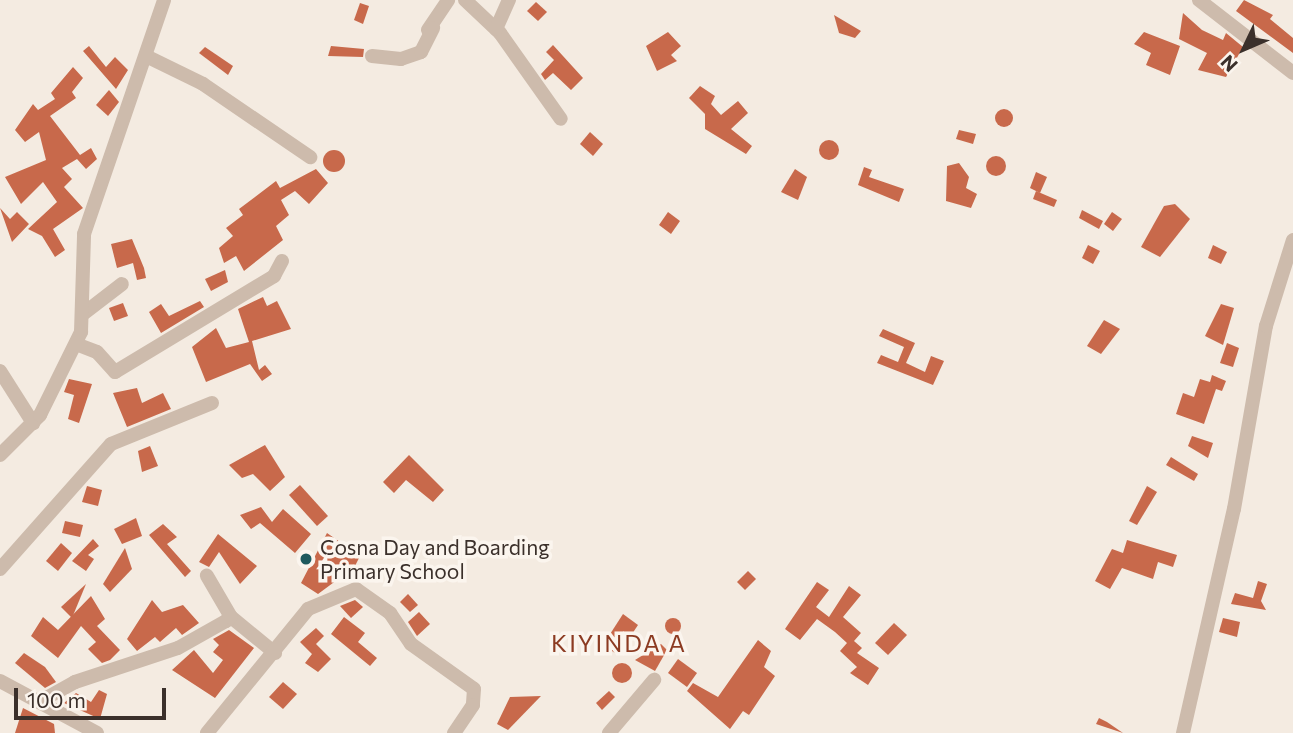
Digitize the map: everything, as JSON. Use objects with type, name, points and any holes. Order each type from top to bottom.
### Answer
[{"type":"street","points":[[0,455],[33,423],[76,344],[83,314],[78,285],[84,234],[148,57],[164,0]]},
{"type":"street","points":[[373,56],[401,59],[421,52],[430,29],[448,0]]},
{"type":"street","points":[[465,0],[496,29],[561,119]]},
{"type":"street","points":[[496,29],[509,0]]},
{"type":"street","points":[[1199,0],[1293,73]]},
{"type":"street","points":[[148,57],[203,84],[310,157]]},
{"type":"street","points":[[1184,733],[1234,509],[1266,326],[1293,240]]},
{"type":"street","points":[[76,344],[97,352],[115,372],[274,276],[282,261]]},
{"type":"street","points":[[83,314],[122,284]]},
{"type":"street","points":[[0,371],[33,423]]},
{"type":"street","points":[[0,569],[111,444],[212,403]]},
{"type":"street","points":[[207,576],[231,617],[275,653]]},
{"type":"street","points":[[208,733],[308,609],[356,589],[390,613],[411,644],[474,689],[473,705],[454,733]]},
{"type":"street","points":[[40,702],[75,682],[178,648],[231,617]]},
{"type":"street","points":[[609,733],[654,680]]},
{"type":"street","points":[[0,681],[97,733]]},
{"type":"building","points":[[1244,0],[1273,15],[1270,19],[1293,38],[1293,53],[1236,11]]},
{"type":"building","points":[[536,2],[547,12],[538,21],[527,11]]},
{"type":"building","points":[[360,3],[369,6],[363,24],[354,20]]},
{"type":"building","points":[[1183,13],[1202,30],[1223,40],[1226,33],[1243,47],[1226,77],[1198,70],[1207,53],[1179,39]]},
{"type":"building","points":[[834,15],[861,31],[855,38],[839,33]]},
{"type":"building","points":[[668,32],[681,46],[671,55],[677,61],[657,71],[646,46]]},
{"type":"building","points":[[1144,32],[1180,46],[1170,75],[1146,65],[1151,53],[1134,44]]},
{"type":"building","points":[[553,45],[583,78],[571,90],[553,73],[545,80],[541,74],[554,60],[546,52]]},
{"type":"building","points":[[89,46],[106,67],[115,57],[128,70],[116,89],[83,51]]},
{"type":"building","points":[[331,46],[364,49],[363,57],[328,56]]},
{"type":"building","points":[[205,47],[233,66],[228,75],[199,53]]},
{"type":"building","points":[[73,67],[83,78],[72,92],[76,98],[50,116],[80,155],[91,148],[97,159],[86,169],[77,159],[62,168],[72,179],[64,187],[83,208],[53,229],[65,250],[55,257],[42,236],[28,229],[57,202],[43,182],[21,204],[5,177],[46,160],[39,132],[25,142],[15,130],[33,104],[38,110],[55,99],[51,93]]},
{"type":"building","points":[[700,86],[715,96],[711,104],[721,115],[738,101],[748,113],[731,129],[752,146],[746,154],[705,129],[705,114],[689,98]]},
{"type":"building","points":[[109,90],[119,102],[108,116],[96,105]]},
{"type":"building","points":[[1000,109],[1008,109],[1013,118],[1011,125],[1000,127],[995,122],[995,114]]},
{"type":"building","points":[[959,130],[976,134],[973,144],[956,139]]},
{"type":"building","points":[[590,132],[603,144],[593,156],[580,144]]},
{"type":"building","points":[[829,140],[836,143],[839,150],[836,157],[829,160],[822,157],[819,150],[822,143]]},
{"type":"building","points":[[334,150],[342,153],[345,161],[342,169],[334,172],[326,169],[323,161],[326,153]]},
{"type":"building","points":[[996,156],[1003,159],[1006,166],[1003,173],[996,176],[989,173],[986,166],[989,159]]},
{"type":"building","points":[[959,163],[969,177],[966,188],[977,194],[971,208],[946,201],[947,166]]},
{"type":"building","points":[[864,167],[872,170],[869,177],[904,189],[899,202],[858,185]]},
{"type":"building","points":[[316,169],[328,183],[309,204],[295,191],[281,200],[289,215],[276,226],[283,240],[244,271],[236,256],[224,263],[219,248],[233,236],[226,228],[243,215],[239,209],[276,181],[280,188]]},
{"type":"building","points":[[795,169],[807,177],[798,200],[781,192]]},
{"type":"building","points":[[1036,172],[1047,177],[1040,193],[1030,188]]},
{"type":"building","points":[[1036,191],[1057,200],[1054,207],[1033,199]]},
{"type":"building","points":[[1175,204],[1190,219],[1160,257],[1141,247],[1164,206]]},
{"type":"building","points":[[0,208],[10,219],[17,212],[29,224],[12,242]]},
{"type":"building","points":[[1082,210],[1103,221],[1099,229],[1079,218]]},
{"type":"building","points":[[668,212],[680,221],[671,234],[659,225]]},
{"type":"building","points":[[1112,212],[1122,219],[1113,231],[1104,224]]},
{"type":"building","points":[[132,239],[146,278],[137,280],[133,263],[117,268],[111,244]]},
{"type":"building","points":[[1088,245],[1100,251],[1093,264],[1082,258]]},
{"type":"building","points":[[1213,245],[1227,252],[1221,264],[1208,258]]},
{"type":"building","points":[[225,270],[228,282],[211,291],[205,279]]},
{"type":"building","points":[[263,297],[267,306],[277,301],[291,329],[252,341],[259,370],[265,365],[272,374],[262,381],[250,364],[206,382],[192,347],[216,328],[226,348],[249,342],[238,309]]},
{"type":"building","points":[[200,301],[204,307],[161,333],[149,312],[161,304],[169,316]]},
{"type":"building","points":[[123,303],[128,316],[114,321],[109,308]]},
{"type":"building","points":[[1221,304],[1234,308],[1223,345],[1205,336]]},
{"type":"building","points":[[1104,320],[1120,329],[1101,354],[1087,346]]},
{"type":"building","points":[[883,329],[915,343],[906,363],[925,372],[931,356],[944,361],[933,385],[877,363],[881,355],[898,362],[904,347],[879,336]]},
{"type":"building","points":[[1227,343],[1239,348],[1233,367],[1220,363]]},
{"type":"building","points":[[1212,375],[1226,381],[1222,391],[1216,389],[1204,424],[1176,414],[1183,393],[1194,397],[1200,379],[1210,382]]},
{"type":"building","points":[[69,379],[92,384],[79,423],[68,419],[74,395],[64,392]]},
{"type":"building","points":[[137,388],[142,403],[163,393],[171,409],[127,427],[113,393]]},
{"type":"building","points":[[1192,436],[1213,443],[1208,458],[1188,446]]},
{"type":"building","points":[[265,445],[285,477],[270,491],[253,474],[242,478],[229,465]]},
{"type":"building","points":[[150,446],[158,466],[142,472],[138,451]]},
{"type":"building","points":[[409,455],[444,490],[433,502],[406,480],[394,493],[383,482]]},
{"type":"building","points":[[1171,457],[1198,474],[1194,481],[1166,465]]},
{"type":"building","points":[[300,485],[328,516],[317,526],[289,495]]},
{"type":"building","points":[[87,486],[102,490],[98,506],[82,502]]},
{"type":"building","points":[[1147,486],[1157,492],[1137,525],[1129,521]]},
{"type":"building","points":[[261,507],[272,522],[283,509],[311,534],[295,553],[260,523],[251,529],[240,515]]},
{"type":"building","points":[[136,518],[142,536],[122,544],[114,529]]},
{"type":"building","points":[[65,521],[83,525],[80,537],[62,533]]},
{"type":"building","points":[[163,524],[177,537],[167,544],[191,571],[185,577],[149,535]]},
{"type":"building","points":[[327,533],[360,556],[347,582],[337,580],[318,594],[301,583]]},
{"type":"building","points":[[218,534],[257,566],[240,584],[219,552],[209,567],[199,562]]},
{"type":"building","points":[[93,539],[99,546],[88,555],[94,559],[86,571],[72,561]]},
{"type":"building","points":[[1127,540],[1177,555],[1173,567],[1158,562],[1153,579],[1122,568],[1110,589],[1095,581],[1112,549],[1123,553]]},
{"type":"building","points":[[61,543],[72,553],[58,571],[46,561]]},
{"type":"building","points":[[125,548],[132,569],[110,592],[103,584]]},
{"type":"building","points":[[748,571],[756,579],[745,590],[737,582]]},
{"type":"building","points":[[1258,581],[1267,584],[1261,601],[1266,610],[1231,604],[1235,593],[1253,598]]},
{"type":"building","points":[[817,582],[829,590],[816,607],[829,617],[849,586],[861,595],[843,617],[861,633],[854,641],[862,648],[857,653],[879,668],[868,685],[850,673],[857,667],[840,651],[847,643],[817,619],[800,640],[785,629]]},
{"type":"building","points":[[86,584],[72,618],[61,607]]},
{"type":"building","points":[[408,594],[418,605],[410,612],[400,602]]},
{"type":"building","points":[[91,596],[105,619],[97,626],[120,650],[110,660],[102,663],[88,649],[96,642],[81,626],[58,658],[31,636],[43,617],[58,630]]},
{"type":"building","points":[[152,600],[162,612],[183,605],[199,623],[182,635],[176,628],[160,642],[155,637],[137,651],[127,639]]},
{"type":"building","points":[[355,600],[363,607],[351,618],[340,606]]},
{"type":"building","points":[[419,612],[430,624],[417,636],[408,622]]},
{"type":"building","points":[[623,614],[638,625],[618,655],[603,645]]},
{"type":"building","points":[[344,617],[365,633],[358,642],[377,658],[370,666],[331,634]]},
{"type":"building","points":[[670,618],[676,618],[681,626],[679,632],[670,634],[665,629],[665,623]]},
{"type":"building","points":[[1223,618],[1240,622],[1237,637],[1219,632]]},
{"type":"building","points":[[894,623],[907,635],[888,655],[875,643]]},
{"type":"building","points":[[316,628],[324,636],[316,644],[331,659],[318,672],[305,663],[312,654],[300,642]]},
{"type":"building","points":[[229,630],[254,648],[215,698],[172,670],[194,650],[213,673],[223,660],[213,652],[219,645],[213,639]]},
{"type":"building","points":[[758,640],[771,651],[764,667],[775,676],[749,715],[743,711],[730,729],[687,691],[693,683],[718,697]]},
{"type":"building","points":[[661,644],[667,650],[655,671],[635,660]]},
{"type":"building","points":[[24,653],[45,667],[56,682],[45,688],[15,663]]},
{"type":"building","points":[[678,659],[697,673],[687,687],[668,673]]},
{"type":"building","points":[[618,663],[626,663],[632,673],[626,683],[618,683],[612,677],[612,669]]},
{"type":"building","points":[[283,682],[297,694],[283,709],[269,697]]},
{"type":"building","points":[[99,690],[107,694],[100,719],[64,703],[76,693],[91,702]]},
{"type":"building","points":[[609,691],[615,697],[602,710],[596,703]]},
{"type":"building","points":[[541,696],[508,730],[497,724],[510,697]]},
{"type":"building","points":[[23,708],[54,724],[55,733],[15,733]]},
{"type":"building","points":[[1099,718],[1107,722],[1123,733],[1096,724]]},
{"type":"place","name":"Cosna Day and Boarding Primary School","points":[[306,559]]},
{"type":"district","name":"KIYINDA A","points":[[619,643]]}]
